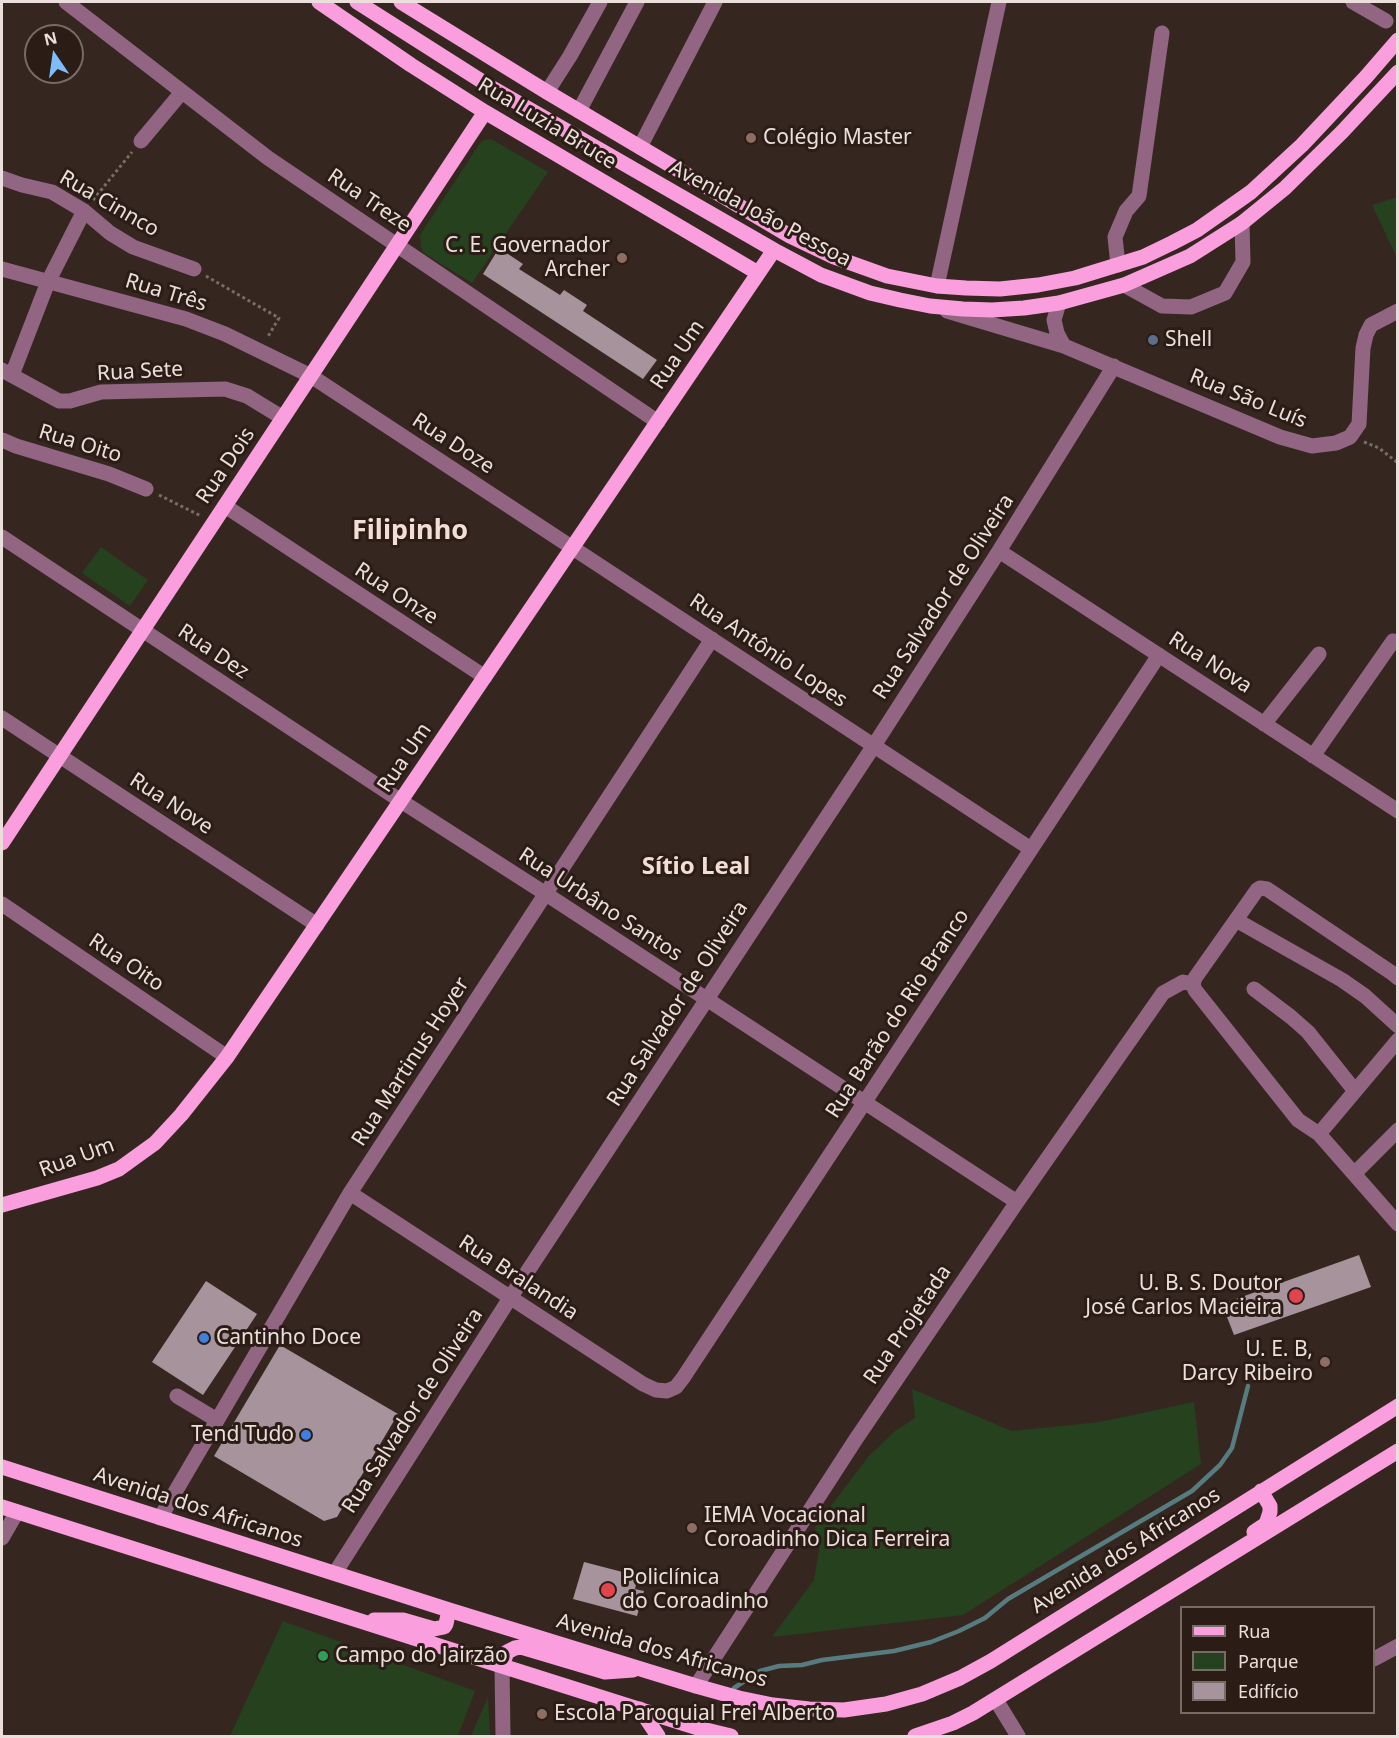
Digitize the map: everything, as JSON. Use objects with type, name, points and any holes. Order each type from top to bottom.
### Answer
[{"type":"main road","name":"Rua Luzia Bruce","points":[[319,2],[485,112],[758,273]]},
{"type":"main road","name":"Avenida João Pessoa","points":[[357,2],[495,89],[774,250],[821,274],[870,293],[930,306],[992,310],[1059,303],[1124,285],[1190,256],[1242,223],[1286,188],[1398,72]]},
{"type":"main road","name":"Avenida João Pessoa","points":[[401,2],[547,92],[790,236],[825,253],[887,276],[937,286],[989,289],[1075,278],[1143,257],[1173,243],[1224,212],[1251,192],[1302,146],[1398,39]]},
{"type":"main road","name":"Rua Dois","points":[[2,843],[485,112]]},
{"type":"main road","name":"Rua Um","points":[[2,1205],[97,1178],[118,1169],[155,1143],[182,1115],[227,1058],[774,250]]},
{"type":"main road","name":"Avenida dos Africanos","points":[[2,1467],[449,1610],[696,1686],[773,1705],[809,1709],[855,1709],[886,1704],[922,1694],[960,1678],[991,1661],[1398,1406]]},
{"type":"main road","points":[[915,1737],[953,1724],[996,1700],[1398,1451]]},
{"type":"main road","points":[[1185,1583],[1197,1567],[1266,1524],[1270,1506],[1261,1491]]},
{"type":"main road","points":[[2,1507],[730,1737]]},
{"type":"main road","points":[[358,1620],[403,1620],[434,1629],[444,1627],[449,1610]]},
{"type":"main road","points":[[502,1666],[507,1652],[521,1647],[605,1672],[642,1669]]},
{"type":"main road","points":[[640,1709],[658,1737]]},
{"type":"street","name":"Rua Treze","points":[[66,2],[86,8],[182,92],[268,158],[657,422]]},
{"type":"street","points":[[547,92],[600,2]]},
{"type":"street","points":[[579,111],[637,2]]},
{"type":"street","points":[[640,147],[715,2]]},
{"type":"street","points":[[937,286],[999,2]]},
{"type":"street","points":[[1353,2],[1386,21]]},
{"type":"street","points":[[1118,265],[1115,237],[1126,211],[1139,196],[1162,33]]},
{"type":"street","points":[[141,141],[182,92]]},
{"type":"street","name":"Rua Cinnco","points":[[2,178],[52,192],[84,210],[111,233],[133,247],[194,269]]},
{"type":"street","points":[[7,373],[84,210]]},
{"type":"street","points":[[1124,285],[1162,306],[1191,307],[1225,293],[1243,262],[1242,223]]},
{"type":"street","name":"Rua Três","points":[[2,269],[186,319],[225,334],[310,376]]},
{"type":"street","points":[[1059,303],[1054,320],[1057,333],[1064,346]]},
{"type":"street","name":"Rua São Luís","points":[[930,306],[1064,346],[1280,437],[1312,446],[1336,443],[1350,437],[1359,424],[1363,348],[1366,335],[1371,325],[1398,311]]},
{"type":"street","name":"Rua Salvador de Oliveira","points":[[335,1573],[510,1298],[873,747],[1114,366]]},
{"type":"street","name":"Rua Sete","points":[[7,373],[59,401],[70,401],[101,392],[225,389],[247,396],[283,418]]},
{"type":"street","name":"Rua Doze","points":[[310,376],[573,547]]},
{"type":"street","name":"Rua Oito","points":[[2,440],[109,474],[146,489]]},
{"type":"street","name":"Rua Onze","points":[[225,506],[485,677]]},
{"type":"street","name":"Rua Dez","points":[[2,537],[401,801]]},
{"type":"street","name":"Rua Antônio Lopes","points":[[573,547],[873,747],[1031,849]]},
{"type":"street","name":"Rua Nova","points":[[999,551],[1398,811]]},
{"type":"street","name":"Rua Martinus Hoyer","points":[[160,1518],[350,1193],[712,639]]},
{"type":"street","points":[[1313,756],[1394,641]]},
{"type":"street","points":[[1264,724],[1319,654]]},
{"type":"street","name":"Rua Barão do Rio Branco","points":[[667,1390],[676,1387],[683,1378],[1159,655]]},
{"type":"street","name":"Rua Nove","points":[[2,718],[317,925]]},
{"type":"street","name":"Rua Urbâno Santos","points":[[401,801],[1017,1202]]},
{"type":"street","points":[[1398,978],[1267,889],[1260,888],[1193,984],[1195,990],[1298,1120],[1318,1134],[1398,1224]]},
{"type":"street","name":"Rua Oito","points":[[2,904],[227,1058]]},
{"type":"street","points":[[1236,920],[1342,980],[1365,996],[1398,1026]]},
{"type":"street","name":"Rua Projetada","points":[[696,1686],[856,1439],[1162,993],[1183,982],[1193,984]]},
{"type":"street","points":[[1254,989],[1308,1032],[1354,1091]]},
{"type":"street","points":[[1318,1134],[1398,1040]]},
{"type":"street","points":[[1354,1174],[1398,1130]]},
{"type":"street","name":"Rua Bralandia","points":[[350,1193],[643,1384],[656,1390],[667,1390]]},
{"type":"street","points":[[177,1396],[218,1420]]},
{"type":"street","points":[[2,1538],[17,1512]]},
{"type":"street","points":[[1375,1658],[1398,1646]]},
{"type":"street","points":[[502,1666],[503,1737]]},
{"type":"street","points":[[996,1700],[1017,1737]]},
{"type":"path","points":[[84,210],[141,141]]},
{"type":"path","points":[[194,269],[279,318],[260,351]]},
{"type":"path","points":[[1379,448],[1398,463]]},
{"type":"path","points":[[146,489],[214,522]]},
{"type":"green space","points":[[491,139],[548,172],[472,283],[425,254],[421,248],[420,235],[480,143]]},
{"type":"green space","points":[[1398,197],[1397,258],[1372,205]]},
{"type":"green space","points":[[101,547],[148,580],[130,606],[82,573]]},
{"type":"green space","points":[[912,1389],[1012,1431],[1100,1422],[1194,1402],[1201,1464],[963,1615],[772,1637],[814,1580],[819,1550],[815,1527],[868,1457],[895,1431],[915,1418]]},
{"type":"green space","name":"Campo do Jairzão","points":[[283,1621],[475,1691],[458,1736],[230,1736]]},
{"type":"green space","points":[[488,1697],[490,1736],[471,1736]]},
{"type":"building","points":[[499,248],[523,264],[519,269],[560,295],[564,290],[587,305],[583,311],[657,360],[643,379],[483,274]]},
{"type":"building","name":"U. B. S. Doutor José Carlos Macieira","points":[[1359,1255],[1371,1287],[1234,1335],[1222,1304]]},
{"type":"building","name":"Cantinho Doce","points":[[206,1281],[257,1314],[203,1395],[152,1362]]},
{"type":"building","name":"Tend Tudo","points":[[280,1345],[398,1414],[337,1517],[324,1521],[214,1456]]},
{"type":"building","name":"Policlínica do Coroadinho","points":[[584,1562],[638,1576],[635,1589],[644,1591],[637,1616],[573,1599]]},
{"type":"waterway","points":[[734,1688],[760,1671],[779,1666],[802,1665],[822,1660],[894,1651],[931,1642],[985,1618],[1008,1599],[1192,1491],[1220,1465],[1232,1448],[1248,1386]]},
{"type":"place","name":"Colégio Master","points":[[751,138]]},
{"type":"place","name":"C. E. Governador Archer","points":[[622,258]]},
{"type":"place","name":"Shell","points":[[1153,340]]},
{"type":"place","name":"U. B. S. Doutor José Carlos Macieira","points":[[1296,1296]]},
{"type":"place","name":"Cantinho Doce","points":[[204,1338]]},
{"type":"place","name":"U. E. B, Darcy Ribeiro","points":[[1325,1362]]},
{"type":"place","name":"Tend Tudo","points":[[306,1435]]},
{"type":"place","name":"IEMA Vocacional Coroadinho Dica Ferreira","points":[[692,1528]]},
{"type":"place","name":"Policlínica do Coroadinho","points":[[608,1590]]},
{"type":"place","name":"Campo do Jairzão","points":[[323,1656]]},
{"type":"place","name":"Escola Paroquial Frei Alberto","points":[[542,1714]]},
{"type":"district","name":"Filipinho","points":[[410,531]]},
{"type":"district","name":"Sítio Leal","points":[[696,867]]}]
